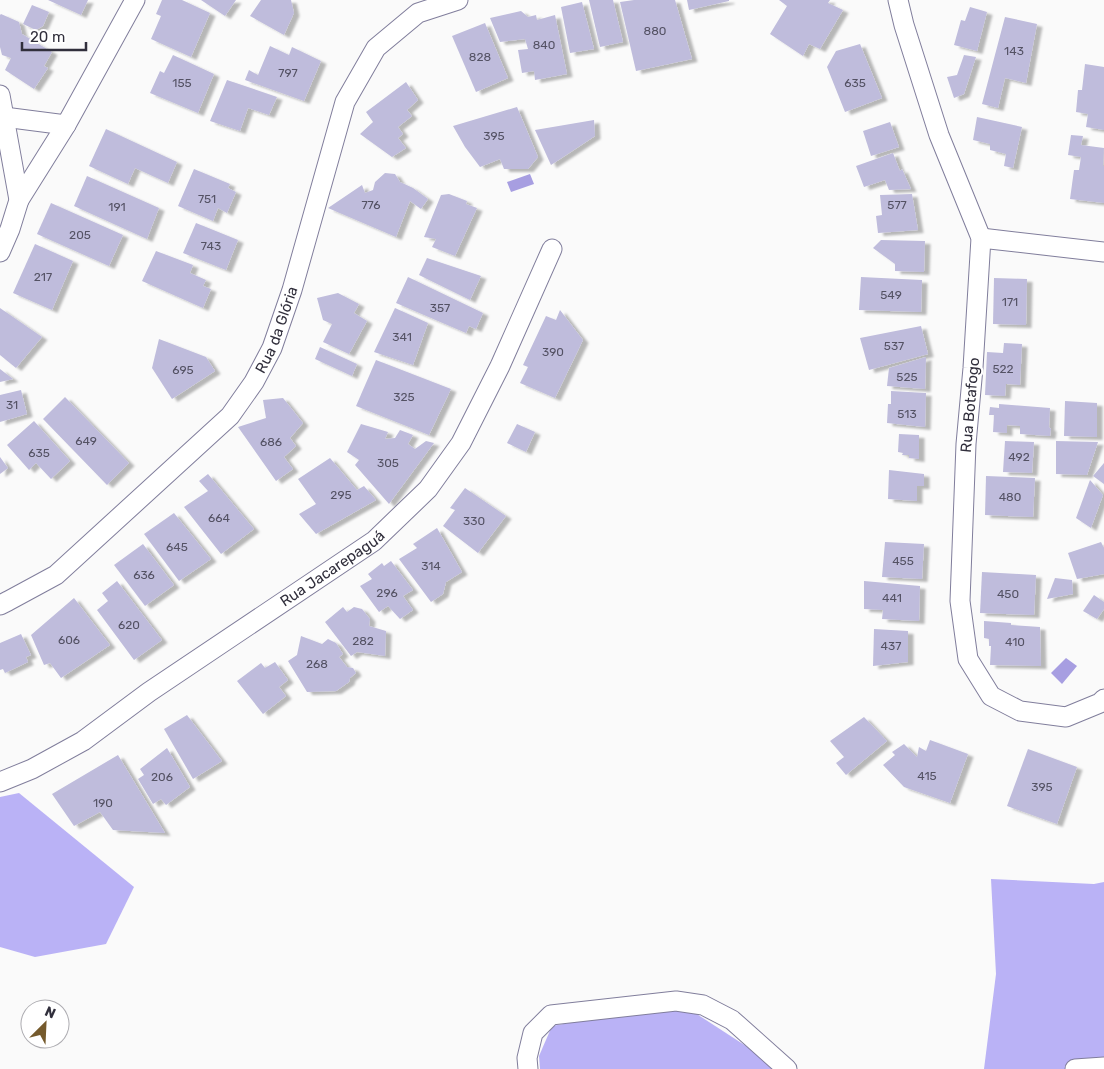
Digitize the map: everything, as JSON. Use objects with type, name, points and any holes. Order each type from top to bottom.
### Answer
[{"type":"street","points":[[0,252],[19,200],[66,125],[135,0]]},
{"type":"street","name":"Rua da Glória","points":[[0,605],[56,575],[230,416],[254,382],[272,348],[292,290],[345,102],[376,48],[418,13],[458,0]]},
{"type":"street","name":"Rua Botafogo","points":[[898,0],[904,25],[939,135],[981,238],[966,444],[960,601],[968,659],[991,696],[1020,711],[1066,717],[1100,703],[1104,699]]},
{"type":"street","points":[[0,95],[19,200]]},
{"type":"street","points":[[4,117],[66,125]]},
{"type":"street","points":[[981,238],[1104,252]]},
{"type":"street","name":"Rua Jacarepaguá","points":[[0,782],[32,769],[83,741],[149,692],[374,541],[388,528],[428,489],[461,444],[500,366],[552,249]]},
{"type":"street","points":[[528,1069],[527,1058],[533,1033],[551,1016],[676,1001],[703,1005],[732,1020],[786,1069]]},
{"type":"street","points":[[1075,1069],[1104,1067]]},
{"type":"shaded area","points":[[530,174],[534,184],[511,192],[507,182]]},
{"type":"shaded area","points":[[1066,658],[1077,666],[1062,684],[1051,673]]},
{"type":"shaded area","points":[[19,793],[134,887],[106,944],[35,957],[0,947],[0,797]]},
{"type":"shaded area","points":[[991,879],[1094,884],[1104,882],[1104,1069],[984,1069],[996,974]]},
{"type":"shaded area","points":[[689,1009],[778,1069],[540,1069],[539,1056],[552,1026],[626,1013]]},
{"type":"building","points":[[48,0],[88,0],[81,15]]},
{"type":"building","points":[[162,0],[182,0],[210,13],[191,57],[151,39],[161,16],[156,14]]},
{"type":"building","points":[[201,0],[236,0],[225,16]]},
{"type":"building","points":[[261,0],[291,0],[294,13],[284,35],[250,16]]},
{"type":"building","points":[[589,0],[613,0],[623,42],[600,47]]},
{"type":"building","points":[[675,0],[692,59],[636,71],[620,2]]},
{"type":"building","points":[[687,0],[729,0],[729,1],[689,10]]},
{"type":"building","points":[[779,0],[830,0],[828,3],[843,10],[820,49],[809,44],[803,56],[770,34],[787,6]]},
{"type":"building","points":[[582,2],[594,49],[570,53],[561,7]]},
{"type":"building","points":[[32,5],[49,12],[43,26],[36,30],[23,24]]},
{"type":"building","points":[[970,7],[987,12],[977,51],[954,45],[961,20],[965,21]]},
{"type":"building","points":[[521,11],[528,17],[536,15],[537,20],[555,15],[567,74],[535,80],[534,71],[522,73],[518,50],[528,49],[525,39],[500,42],[490,18]]},
{"type":"building","points":[[1,14],[19,22],[22,34],[52,52],[44,66],[48,68],[34,89],[5,70],[11,58],[2,55],[0,47]]},
{"type":"building","points":[[1005,17],[1037,24],[1026,83],[1005,78],[998,108],[982,104]]},
{"type":"building","points":[[485,23],[508,78],[476,92],[452,36]]},
{"type":"building","points":[[860,44],[882,98],[845,112],[827,67],[836,51]]},
{"type":"building","points":[[270,46],[289,55],[292,47],[321,61],[304,101],[245,80],[249,70],[258,75]]},
{"type":"building","points":[[173,55],[214,74],[198,113],[150,93],[160,71],[164,73]]},
{"type":"building","points":[[964,55],[976,57],[964,94],[954,98],[947,77],[957,75]]},
{"type":"building","points":[[1085,64],[1104,67],[1104,130],[1086,127],[1088,114],[1076,112],[1078,90],[1082,90]]},
{"type":"building","points":[[227,80],[277,97],[269,115],[248,108],[240,131],[210,121]]},
{"type":"building","points":[[406,82],[418,100],[407,110],[412,116],[398,127],[403,134],[398,138],[406,148],[392,157],[360,134],[373,122],[366,112]]},
{"type":"building","points":[[517,107],[538,157],[528,169],[504,169],[500,159],[480,167],[465,147],[453,126]]},
{"type":"building","points":[[977,117],[1022,127],[1013,168],[1004,166],[1006,154],[990,150],[990,144],[973,140]]},
{"type":"building","points":[[594,120],[595,136],[551,165],[535,130]]},
{"type":"building","points":[[890,122],[899,147],[871,156],[863,131]]},
{"type":"building","points":[[106,129],[177,162],[168,183],[135,168],[128,184],[89,166]]},
{"type":"building","points":[[1071,135],[1083,136],[1081,145],[1104,148],[1104,203],[1070,199],[1074,170],[1079,170],[1081,157],[1068,155]]},
{"type":"building","points":[[893,153],[900,171],[902,169],[911,189],[889,190],[885,180],[864,187],[856,166]]},
{"type":"building","points":[[194,169],[230,184],[228,188],[236,192],[227,213],[218,208],[213,221],[178,206]]},
{"type":"building","points":[[385,173],[395,174],[400,182],[413,188],[428,199],[421,209],[410,201],[396,237],[328,208],[362,185],[365,193],[373,190],[375,182]]},
{"type":"building","points":[[87,176],[159,208],[147,239],[74,206]]},
{"type":"building","points":[[449,194],[467,201],[466,204],[477,208],[455,256],[432,247],[436,239],[424,237],[441,195]]},
{"type":"building","points":[[912,194],[918,230],[878,233],[876,216],[882,215],[880,195]]},
{"type":"building","points":[[51,203],[123,235],[109,266],[37,234]]},
{"type":"building","points":[[196,223],[238,240],[226,270],[183,253]]},
{"type":"building","points":[[881,240],[925,241],[924,272],[895,271],[895,264],[873,248]]},
{"type":"building","points":[[35,244],[73,261],[52,310],[13,293]]},
{"type":"building","points":[[156,251],[193,265],[190,273],[206,280],[203,286],[211,289],[203,308],[142,281]]},
{"type":"building","points":[[427,258],[481,276],[470,300],[419,275]]},
{"type":"building","points":[[408,277],[483,313],[476,329],[469,326],[466,333],[396,303]]},
{"type":"building","points":[[861,277],[922,280],[921,312],[859,310]]},
{"type":"building","points":[[994,278],[1027,279],[1026,325],[993,324]]},
{"type":"building","points":[[338,293],[359,304],[354,313],[367,321],[349,354],[323,342],[332,324],[323,320],[317,298]]},
{"type":"building","points":[[0,308],[42,337],[16,368],[0,355]]},
{"type":"building","points":[[395,308],[428,323],[413,365],[374,352]]},
{"type":"building","points":[[560,310],[583,340],[555,398],[520,383],[528,367],[523,365],[546,316],[556,320]]},
{"type":"building","points":[[921,326],[928,354],[869,370],[860,338]]},
{"type":"building","points":[[159,339],[206,357],[215,371],[172,399],[152,368]]},
{"type":"building","points":[[1004,343],[1022,344],[1020,385],[1006,384],[1005,396],[985,395],[987,352],[1003,353]]},
{"type":"building","points":[[320,347],[357,364],[352,376],[315,359]]},
{"type":"building","points":[[926,357],[925,389],[887,386],[889,368]]},
{"type":"building","points":[[376,360],[451,389],[429,435],[356,406]]},
{"type":"building","points":[[0,369],[13,379],[0,382]]},
{"type":"building","points":[[21,390],[27,414],[0,422],[0,395]]},
{"type":"building","points":[[891,391],[926,393],[925,427],[887,423],[888,404],[891,404]]},
{"type":"building","points":[[65,397],[129,463],[107,485],[43,419]]},
{"type":"building","points":[[283,398],[303,423],[290,438],[296,446],[284,457],[293,469],[276,481],[238,427],[266,418],[263,400]]},
{"type":"building","points":[[1065,401],[1097,403],[1097,437],[1064,436]]},
{"type":"building","points":[[999,404],[1050,408],[1050,436],[1020,434],[1020,426],[1007,425],[1007,433],[993,432],[994,415],[989,415],[990,407],[999,408]]},
{"type":"building","points":[[34,421],[70,461],[51,479],[36,463],[29,470],[7,445]]},
{"type":"building","points":[[361,424],[388,432],[385,439],[395,438],[400,430],[413,435],[408,444],[415,449],[426,441],[434,443],[389,504],[355,465],[359,460],[347,452]]},
{"type":"building","points":[[517,424],[535,432],[526,452],[507,443]]},
{"type":"building","points":[[899,434],[919,435],[919,459],[909,458],[909,455],[902,455],[903,453],[898,452]]},
{"type":"building","points":[[1005,441],[1034,442],[1032,473],[1003,472]]},
{"type":"building","points":[[1056,441],[1098,442],[1087,475],[1056,474]]},
{"type":"building","points":[[0,457],[8,468],[0,474]]},
{"type":"building","points":[[330,458],[357,490],[364,486],[376,500],[316,534],[299,514],[316,504],[298,479]]},
{"type":"building","points":[[1104,463],[1104,484],[1093,476]]},
{"type":"building","points":[[889,470],[924,474],[924,486],[917,486],[917,501],[888,499]]},
{"type":"building","points":[[208,474],[254,529],[221,554],[184,507],[208,491],[199,481]]},
{"type":"building","points":[[986,476],[1035,478],[1033,517],[985,515]]},
{"type":"building","points":[[1090,480],[1103,495],[1091,528],[1076,518]]},
{"type":"building","points":[[465,488],[506,516],[478,553],[443,526],[455,510],[450,508]]},
{"type":"building","points":[[174,513],[211,559],[179,581],[144,534]]},
{"type":"building","points":[[437,528],[462,572],[446,582],[443,594],[431,602],[399,559],[417,548],[413,544]]},
{"type":"building","points":[[885,542],[924,544],[922,579],[882,577]]},
{"type":"building","points":[[1101,542],[1104,548],[1104,574],[1077,579],[1068,553]]},
{"type":"building","points":[[143,544],[174,585],[145,606],[114,565]]},
{"type":"building","points":[[391,561],[413,590],[403,596],[413,610],[400,619],[388,606],[379,612],[360,586],[372,579],[368,574],[382,563],[384,566]]},
{"type":"building","points":[[982,572],[1036,575],[1034,615],[980,613]]},
{"type":"building","points":[[1055,578],[1072,580],[1073,594],[1047,599]]},
{"type":"building","points":[[117,581],[162,640],[134,660],[97,610],[108,601],[102,593]]},
{"type":"building","points":[[864,581],[920,586],[919,621],[882,619],[883,610],[864,609]]},
{"type":"building","points":[[1094,595],[1104,602],[1104,609],[1097,619],[1083,611]]},
{"type":"building","points":[[74,598],[110,645],[61,678],[50,663],[44,665],[31,635]]},
{"type":"building","points":[[343,607],[347,612],[354,607],[362,609],[370,619],[369,626],[386,631],[385,656],[357,652],[351,656],[325,622]]},
{"type":"building","points":[[984,621],[1040,627],[1041,666],[990,665],[991,646],[989,646],[989,639],[984,638]]},
{"type":"building","points":[[874,629],[908,631],[908,662],[873,666]]},
{"type":"building","points":[[21,634],[31,655],[26,657],[28,662],[5,673],[3,669],[0,670],[0,643]]},
{"type":"building","points":[[301,636],[322,644],[328,639],[336,643],[343,654],[339,657],[347,667],[353,668],[356,673],[350,678],[349,682],[336,691],[307,692],[288,661],[297,655]]},
{"type":"building","points":[[275,662],[288,680],[279,687],[286,696],[263,714],[237,681],[261,663],[265,668]]},
{"type":"building","points":[[187,715],[222,761],[193,779],[164,729]]},
{"type":"building","points":[[864,717],[887,741],[846,775],[836,763],[844,757],[830,741]]},
{"type":"building","points":[[930,740],[968,754],[950,803],[904,787],[883,765],[895,755],[892,752],[904,744],[917,757],[919,747],[926,751]]},
{"type":"building","points":[[167,748],[190,787],[166,805],[161,799],[153,804],[138,779],[144,775],[140,769]]},
{"type":"building","points":[[1028,749],[1077,767],[1057,824],[1007,806]]},
{"type":"building","points":[[118,755],[165,833],[113,830],[100,812],[74,826],[52,794]]}]
